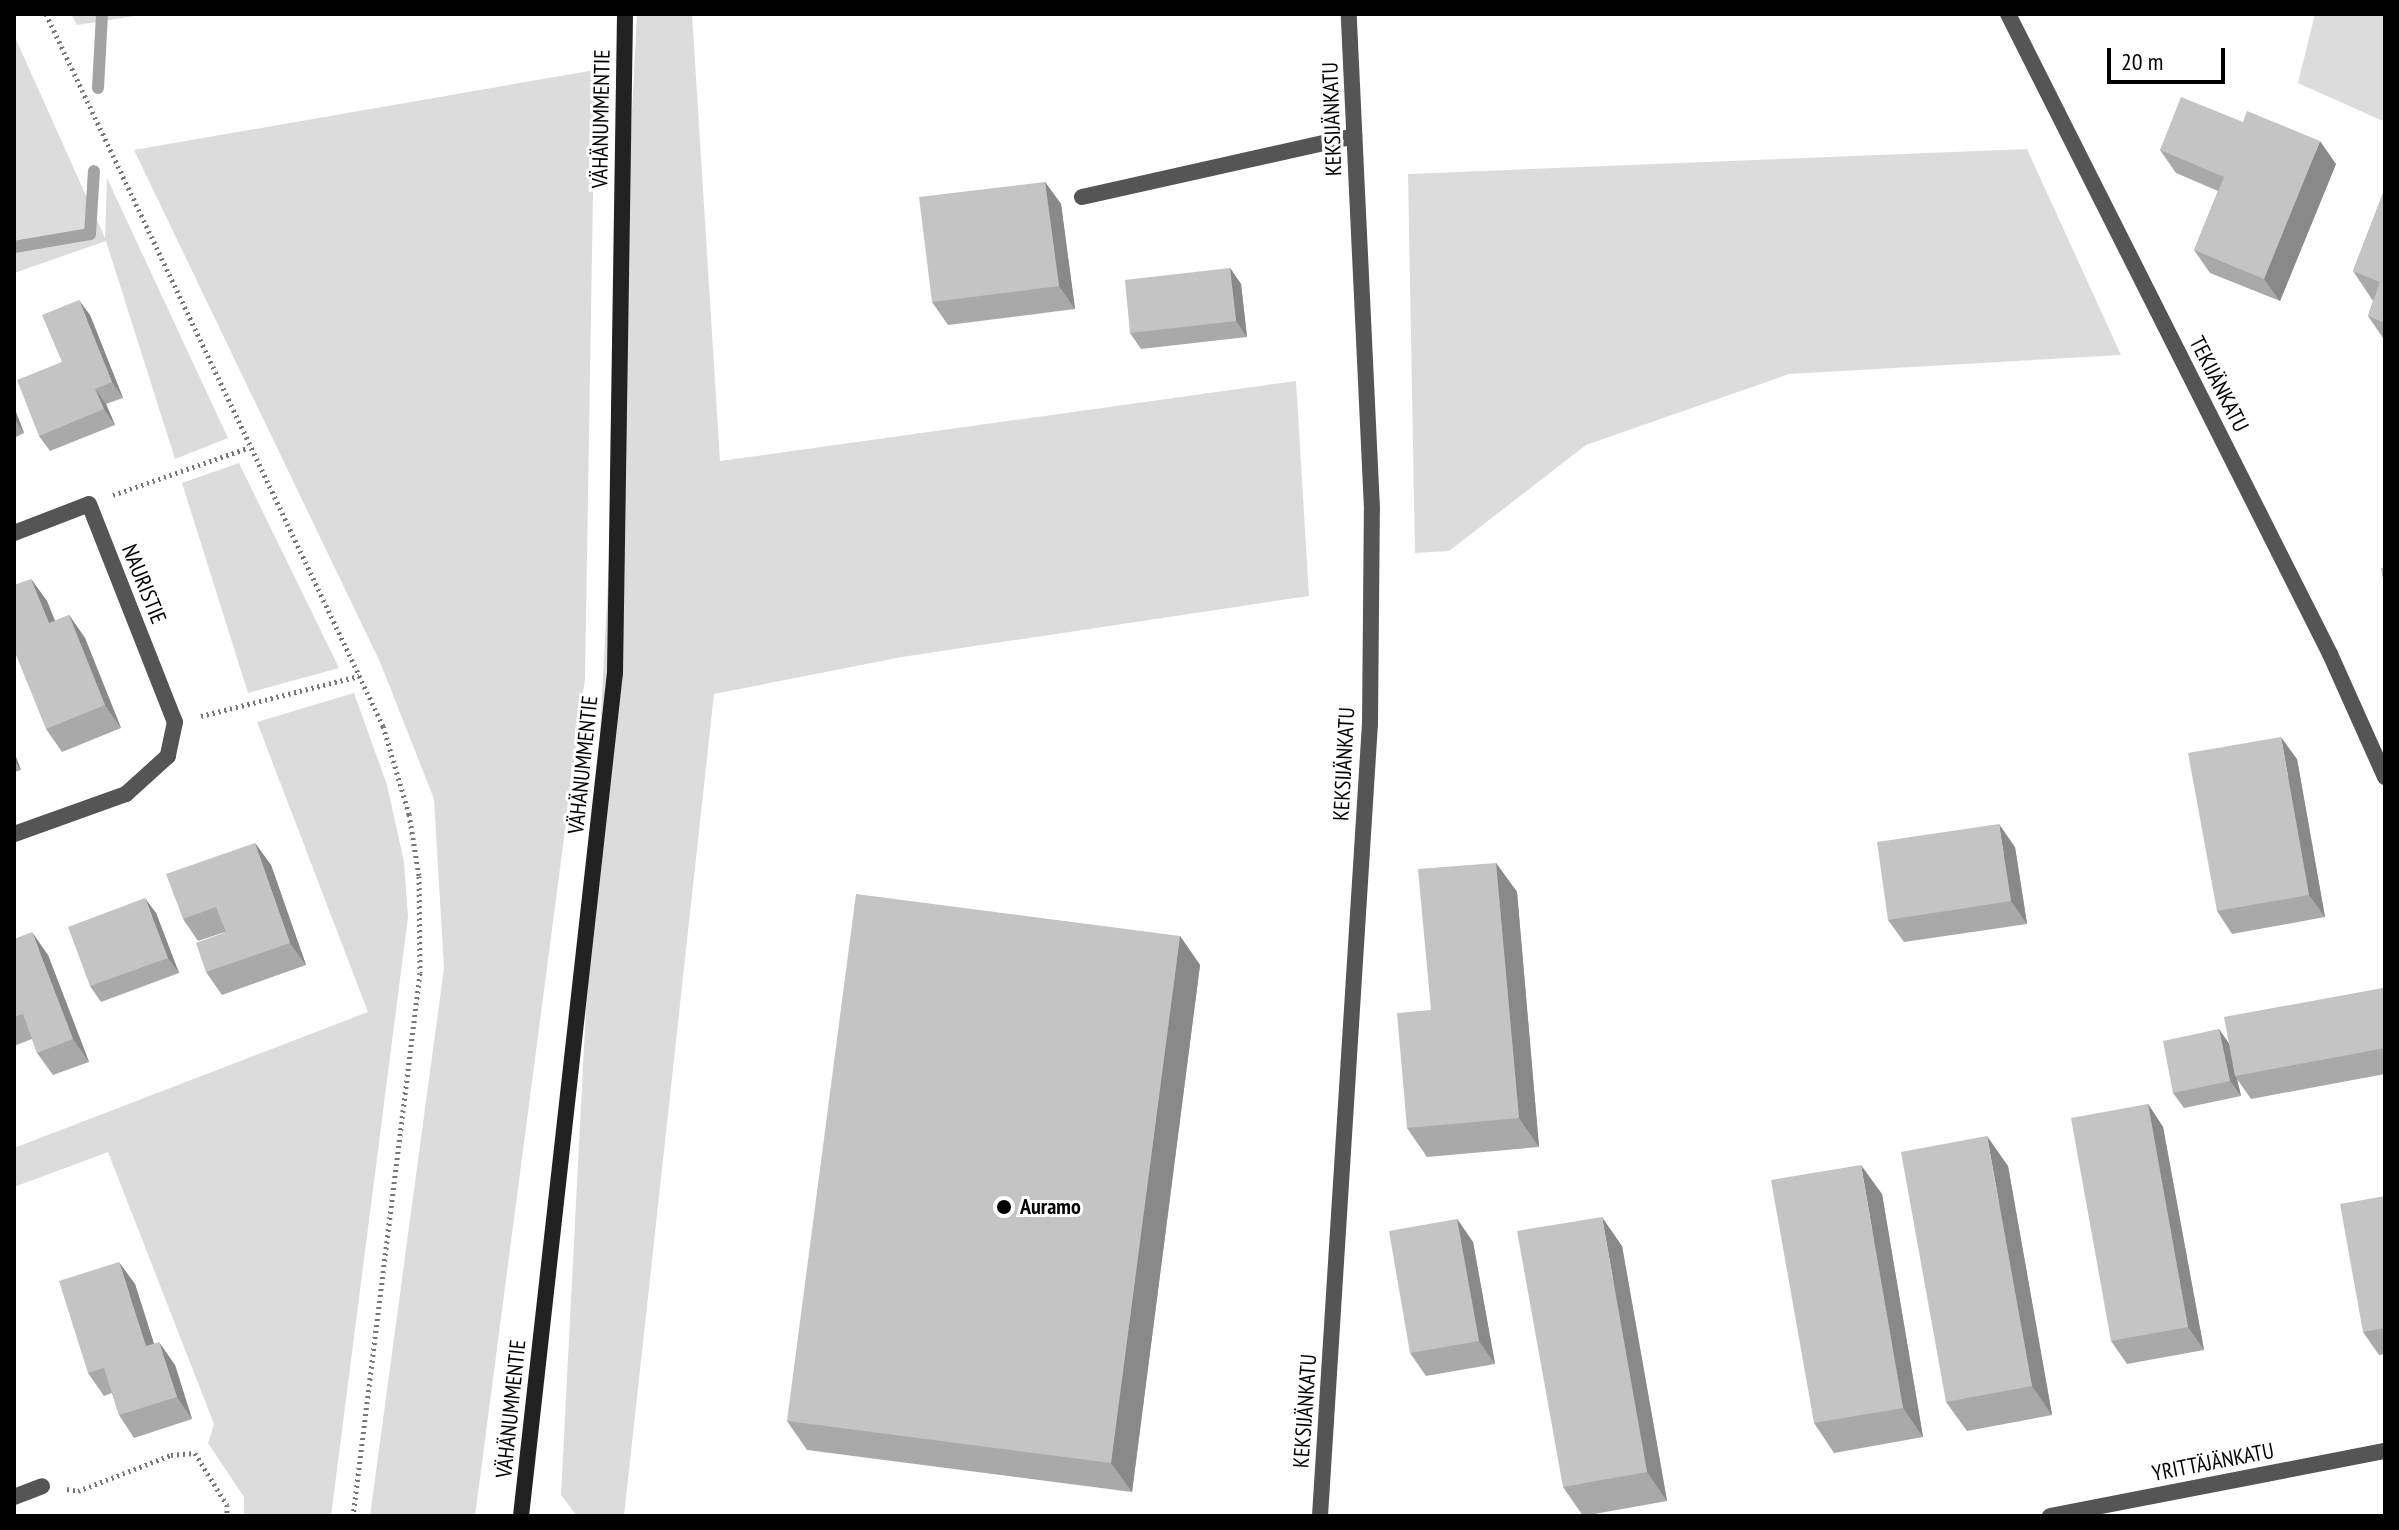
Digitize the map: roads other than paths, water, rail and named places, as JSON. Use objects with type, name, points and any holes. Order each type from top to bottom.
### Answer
[{"type":"main road","name":"VÄHÄNUMMENTIE","points":[[521,1516],[615,673],[625,14]]},
{"type":"street","name":"KEKSIJÄNKATU","points":[[1320,1516],[1370,724],[1372,509],[1349,14]]},
{"type":"street","name":"TEKIJÄNKATU","points":[[2008,14],[2330,654],[2385,777]]},
{"type":"street","points":[[1082,197],[1354,136]]},
{"type":"street","name":"NAURISTIE","points":[[14,533],[89,504],[175,722],[168,756],[126,794],[14,834]]},
{"type":"street","name":"YRITTÄJÄNKATU","points":[[2050,1516],[2385,1451]]},
{"type":"street","points":[[14,1497],[42,1486]]},
{"type":"waterway","points":[[98,88],[102,14]]},
{"type":"waterway","points":[[14,247],[90,234],[94,171]]},
{"type":"place","name":"Auramo","points":[[1004,1207]]}]
